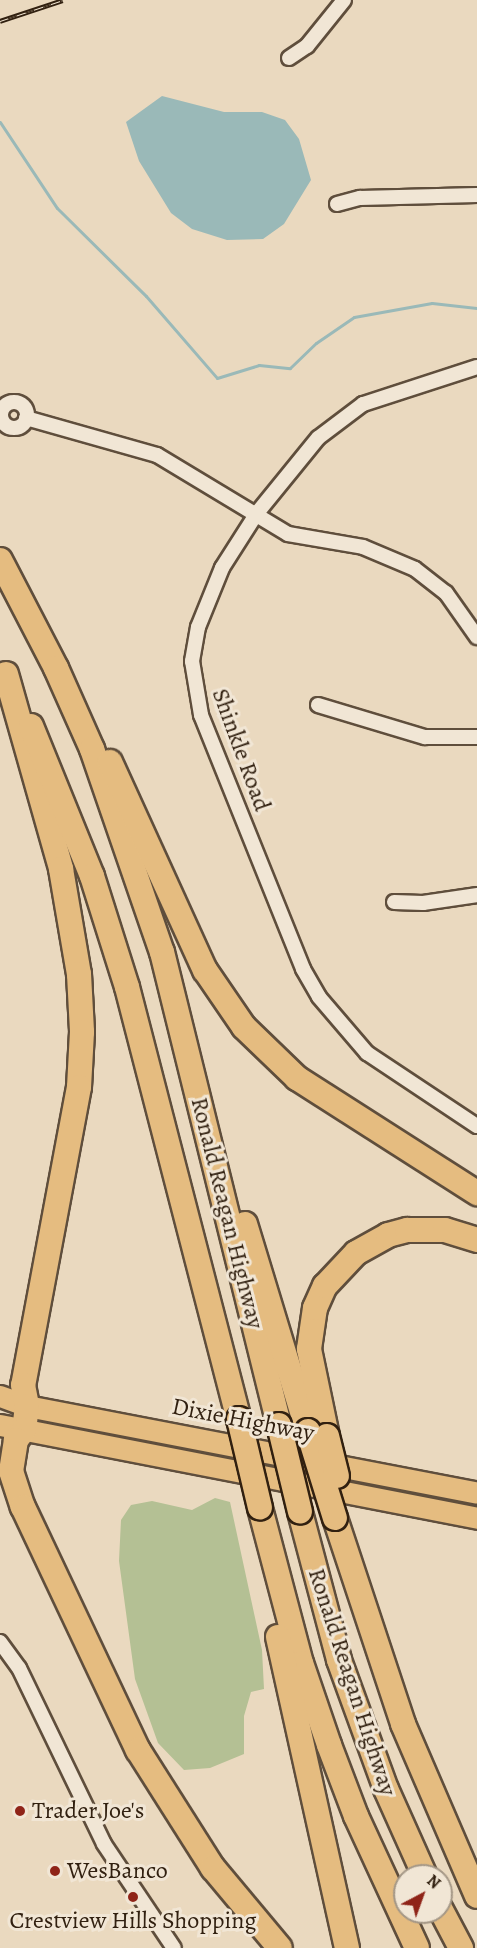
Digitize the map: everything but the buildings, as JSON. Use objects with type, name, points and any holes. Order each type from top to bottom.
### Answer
[{"type":"highway","name":"Ronald Reagan Highway","points":[[0,560],[56,668],[129,852],[162,952],[300,1512],[343,1670],[386,1789],[419,1864]]},
{"type":"highway","name":"Ronald Reagan Highway","points":[[3,666],[64,801],[123,976],[301,1663],[356,1816],[417,1948]]},
{"type":"highway","points":[[3,666],[61,869],[82,1001],[79,1087],[28,1349],[23,1385],[27,1406],[24,1430],[15,1440],[10,1464],[23,1507]]},
{"type":"highway","points":[[56,668],[120,780],[205,970],[244,1027],[304,1083],[477,1193]]},
{"type":"highway","points":[[191,1066],[217,1111],[239,1205],[318,1434],[361,1595],[403,1724],[477,1896]]},
{"type":"highway","points":[[318,1434],[309,1349],[315,1308],[325,1286],[356,1252],[388,1235],[407,1230],[445,1230],[477,1240]]},
{"type":"highway","points":[[0,1470],[23,1507],[138,1750],[213,1868],[280,1948]]},
{"type":"highway","points":[[260,1508],[258,1550],[337,1912],[347,1948]]},
{"type":"highway","points":[[448,1924],[460,1948]]},
{"type":"main road","name":"Dixie Highway","points":[[0,1396],[27,1406],[477,1493]]},
{"type":"main road","points":[[0,1406],[27,1406]]},
{"type":"main road","points":[[0,1425],[477,1518]]},
{"type":"street","points":[[289,58],[307,46],[344,0]]},
{"type":"street","points":[[337,204],[360,198],[477,195]]},
{"type":"street","name":"Shinkle Road","points":[[477,367],[363,404],[334,424],[297,462],[257,513],[222,568],[198,627],[192,661],[201,715],[303,969],[319,997],[367,1053],[477,1126]]},
{"type":"street","points":[[1,411],[4,423],[10,428],[22,425],[26,418],[157,455],[257,513],[288,534],[363,547],[415,569],[446,593],[477,638]]},
{"type":"street","points":[[318,705],[425,737],[477,737]]},
{"type":"street","points":[[394,902],[423,903],[477,895]]},
{"type":"street","points":[[0,1642],[19,1668],[104,1844],[174,1948]]},
{"type":"green space","points":[[215,1498],[230,1502],[262,1650],[264,1689],[251,1692],[244,1716],[244,1754],[210,1768],[184,1770],[158,1743],[135,1679],[119,1561],[121,1520],[131,1505],[152,1501],[192,1510]]},
{"type":"water","points":[[162,96],[224,112],[262,112],[285,120],[299,139],[311,180],[284,224],[263,239],[227,240],[192,229],[171,213],[139,161],[126,122]]},
{"type":"waterway","points":[[0,122],[57,208],[146,296],[217,378],[259,365],[290,368],[316,343],[354,317],[432,303],[477,308]]},
{"type":"railway","points":[[0,21],[63,0]]},
{"type":"place","name":"Trader Joe's","points":[[20,1811]]},
{"type":"place","name":"WesBanco","points":[[55,1871]]},
{"type":"place","name":"Crestview Hills Shopping","points":[[133,1897]]}]
